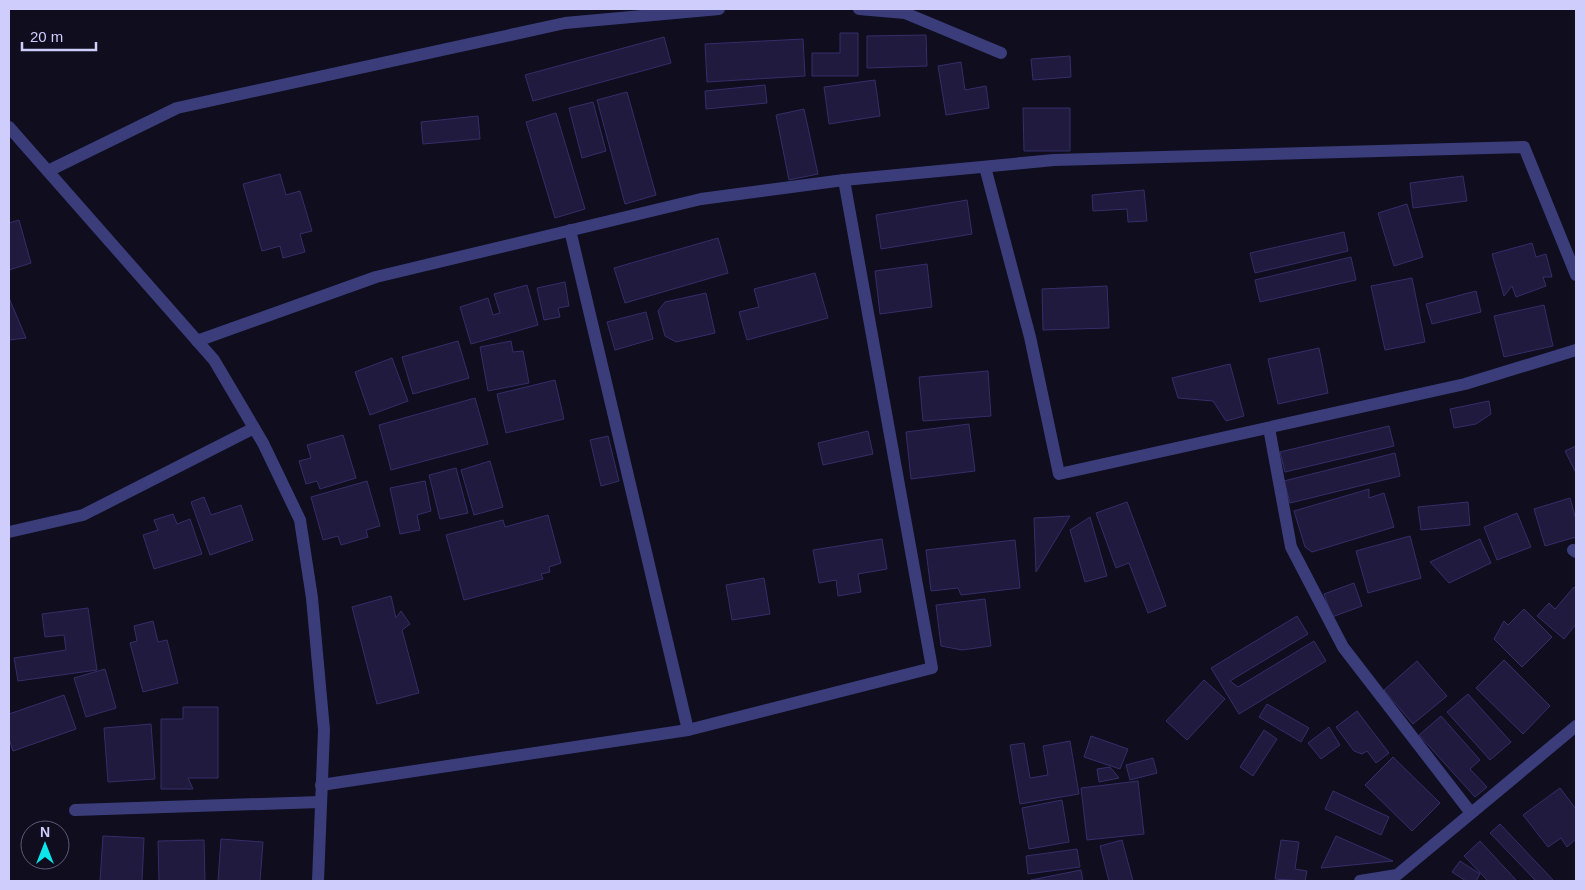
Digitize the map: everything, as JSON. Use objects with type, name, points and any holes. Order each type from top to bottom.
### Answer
[{"type":"street","points":[[48,171],[177,108],[565,23],[719,9]]},
{"type":"street","points":[[859,9],[905,13],[1001,53]]},
{"type":"street","points":[[9,127],[214,360],[263,443],[300,520],[312,598],[324,730],[318,881]]},
{"type":"street","points":[[197,341],[376,277],[702,199],[844,180],[1064,159],[1524,147],[1576,275]]},
{"type":"street","points":[[985,167],[1030,336],[1059,474],[1465,384],[1576,350]]},
{"type":"street","points":[[321,786],[688,730],[932,668],[844,180]]},
{"type":"street","points":[[570,230],[688,730]]},
{"type":"street","points":[[9,532],[83,515],[254,428]]},
{"type":"street","points":[[1269,428],[1291,548],[1342,647],[1471,813]]},
{"type":"street","points":[[1360,881],[1397,875],[1576,726]]},
{"type":"street","points":[[75,810],[320,802]]},
{"type":"building","points":[[840,33],[858,33],[858,76],[812,76],[812,53],[840,53]]},
{"type":"building","points":[[926,35],[927,66],[867,68],[867,36]]},
{"type":"building","points":[[664,37],[671,63],[533,101],[525,75]]},
{"type":"building","points":[[803,39],[805,76],[707,82],[705,44]]},
{"type":"building","points":[[1070,56],[1071,77],[1033,80],[1031,59]]},
{"type":"building","points":[[961,62],[965,90],[986,86],[989,108],[946,115],[938,66]]},
{"type":"building","points":[[875,80],[880,116],[829,124],[824,87]]},
{"type":"building","points":[[765,85],[767,103],[706,109],[705,91]]},
{"type":"building","points":[[627,92],[656,195],[625,204],[597,100]]},
{"type":"building","points":[[593,102],[606,151],[582,158],[569,108]]},
{"type":"building","points":[[1023,108],[1070,108],[1070,151],[1024,151]]},
{"type":"building","points":[[804,109],[818,174],[789,180],[776,115]]},
{"type":"building","points":[[556,113],[585,209],[555,218],[526,122]]},
{"type":"building","points":[[478,116],[480,139],[423,144],[421,122]]},
{"type":"building","points":[[280,174],[286,195],[300,191],[312,231],[300,234],[305,252],[283,258],[280,246],[262,251],[243,184]]},
{"type":"building","points":[[1463,176],[1467,201],[1413,208],[1410,183]]},
{"type":"building","points":[[1144,190],[1147,221],[1128,222],[1127,209],[1093,211],[1092,195]]},
{"type":"building","points":[[967,200],[972,234],[881,249],[876,215]]},
{"type":"building","points":[[1407,204],[1423,257],[1394,266],[1378,213]]},
{"type":"building","points":[[19,220],[31,263],[9,270],[9,223]]},
{"type":"building","points":[[1344,232],[1348,251],[1255,273],[1250,253]]},
{"type":"building","points":[[718,238],[728,273],[625,303],[614,268]]},
{"type":"building","points":[[1532,243],[1536,257],[1546,254],[1552,277],[1543,277],[1546,286],[1516,297],[1512,286],[1504,296],[1492,254]]},
{"type":"building","points":[[1351,257],[1356,280],[1260,302],[1255,280]]},
{"type":"building","points":[[927,264],[932,307],[880,314],[875,271]]},
{"type":"building","points":[[815,273],[828,318],[747,340],[739,312],[759,307],[754,289]]},
{"type":"building","points":[[1412,278],[1425,342],[1385,350],[1371,286]]},
{"type":"building","points":[[565,282],[569,306],[558,308],[560,317],[544,320],[537,288]]},
{"type":"building","points":[[527,285],[538,325],[471,344],[460,307],[488,298],[493,315],[500,313],[494,294]]},
{"type":"building","points":[[1107,286],[1109,328],[1043,330],[1042,289]]},
{"type":"building","points":[[1476,291],[1481,312],[1432,324],[1426,304]]},
{"type":"building","points":[[706,293],[715,333],[676,342],[665,336],[658,311],[665,302]]},
{"type":"building","points":[[9,298],[26,338],[9,340]]},
{"type":"building","points":[[1544,305],[1553,346],[1504,357],[1494,316]]},
{"type":"building","points":[[646,312],[653,339],[615,350],[607,322]]},
{"type":"building","points":[[458,341],[469,378],[413,394],[402,357]]},
{"type":"building","points":[[511,341],[513,352],[523,351],[529,383],[488,391],[480,347]]},
{"type":"building","points":[[1319,348],[1328,393],[1278,404],[1268,359]]},
{"type":"building","points":[[392,358],[408,401],[370,415],[355,372]]},
{"type":"building","points":[[1230,364],[1244,416],[1226,421],[1213,401],[1178,398],[1172,378]]},
{"type":"building","points":[[988,371],[991,416],[923,421],[919,377]]},
{"type":"building","points":[[555,380],[564,419],[506,433],[497,394]]},
{"type":"building","points":[[475,398],[488,444],[391,470],[379,425]]},
{"type":"building","points":[[1489,401],[1491,414],[1476,424],[1454,428],[1450,409]]},
{"type":"building","points":[[969,424],[975,471],[911,479],[906,432]]},
{"type":"building","points":[[1389,426],[1394,446],[1285,472],[1280,452]]},
{"type":"building","points":[[868,431],[873,454],[823,465],[818,443]]},
{"type":"building","points":[[343,435],[356,478],[320,489],[317,481],[306,484],[299,461],[311,458],[307,445]]},
{"type":"building","points":[[608,436],[619,481],[601,486],[590,440]]},
{"type":"building","points":[[1576,446],[1576,473],[1565,451]]},
{"type":"building","points":[[1395,453],[1400,476],[1290,503],[1284,481]]},
{"type":"building","points":[[490,461],[503,507],[474,515],[461,470]]},
{"type":"building","points":[[456,468],[468,513],[440,519],[429,475]]},
{"type":"building","points":[[367,481],[380,526],[366,530],[368,537],[341,545],[338,536],[323,540],[311,497]]},
{"type":"building","points":[[425,481],[431,511],[417,515],[420,530],[400,534],[390,488]]},
{"type":"building","points":[[1369,489],[1369,498],[1384,493],[1394,527],[1312,552],[1305,547],[1294,511]]},
{"type":"building","points":[[204,497],[211,515],[241,505],[253,540],[210,555],[191,502]]},
{"type":"building","points":[[1570,498],[1576,520],[1576,537],[1545,546],[1534,509]]},
{"type":"building","points":[[1127,502],[1166,606],[1148,613],[1129,563],[1116,568],[1096,513]]},
{"type":"building","points":[[1468,502],[1470,525],[1421,530],[1418,507]]},
{"type":"building","points":[[1517,513],[1531,547],[1497,560],[1484,527]]},
{"type":"building","points":[[173,514],[177,524],[190,519],[202,554],[154,569],[143,535],[158,530],[154,520]]},
{"type":"building","points":[[548,515],[561,563],[549,567],[550,572],[541,574],[543,579],[464,600],[446,535],[503,520],[505,527]]},
{"type":"building","points":[[1070,516],[1036,572],[1034,518]]},
{"type":"building","points":[[1090,517],[1107,576],[1085,582],[1070,530]]},
{"type":"building","points":[[1410,536],[1421,578],[1368,593],[1356,551]]},
{"type":"building","points":[[882,539],[887,569],[858,574],[861,592],[838,596],[836,580],[819,583],[813,550]]},
{"type":"building","points":[[1480,539],[1491,563],[1449,583],[1430,562]]},
{"type":"building","points":[[1015,540],[1020,588],[961,595],[958,588],[931,591],[926,550]]},
{"type":"building","points":[[764,578],[770,614],[732,620],[726,585]]},
{"type":"building","points":[[1354,583],[1362,606],[1332,617],[1324,594]]},
{"type":"building","points":[[1574,587],[1576,589],[1576,624],[1564,639],[1537,616],[1549,603],[1555,609]]},
{"type":"building","points":[[391,596],[396,618],[401,611],[410,624],[402,630],[419,693],[377,704],[352,607]]},
{"type":"building","points":[[985,599],[991,646],[962,650],[941,646],[936,605]]},
{"type":"building","points":[[88,608],[97,670],[18,681],[14,658],[66,650],[64,635],[45,637],[42,614]]},
{"type":"building","points":[[1524,609],[1552,637],[1522,667],[1494,639],[1504,621],[1508,625]]},
{"type":"building","points":[[1297,616],[1308,634],[1230,681],[1238,687],[1314,641],[1326,661],[1239,714],[1211,668]]},
{"type":"building","points":[[153,621],[158,642],[167,640],[178,683],[143,692],[130,643],[137,641],[134,626]]},
{"type":"building","points":[[1504,660],[1550,706],[1523,734],[1476,688]]},
{"type":"building","points":[[1417,661],[1447,696],[1413,724],[1384,690]]},
{"type":"building","points":[[105,669],[116,708],[86,717],[74,678]]},
{"type":"building","points":[[1204,680],[1225,699],[1187,740],[1166,721]]},
{"type":"building","points":[[1468,694],[1511,742],[1490,760],[1447,712]]},
{"type":"building","points":[[64,695],[76,729],[13,751],[9,739],[9,714]]},
{"type":"building","points":[[1267,704],[1309,728],[1301,742],[1259,717]]},
{"type":"building","points":[[183,707],[218,707],[218,778],[188,778],[193,789],[161,789],[161,719],[183,719]]},
{"type":"building","points":[[1357,711],[1389,753],[1376,763],[1367,751],[1362,754],[1354,751],[1336,727]]},
{"type":"building","points":[[1441,716],[1480,760],[1470,769],[1487,787],[1475,797],[1419,735]]},
{"type":"building","points":[[151,724],[155,779],[108,782],[104,728]]},
{"type":"building","points":[[1329,727],[1340,745],[1321,759],[1308,743]]},
{"type":"building","points":[[1264,730],[1277,739],[1253,776],[1240,767]]},
{"type":"building","points":[[1091,736],[1128,749],[1120,769],[1084,757]]},
{"type":"building","points":[[1070,741],[1079,794],[1020,804],[1010,745],[1024,743],[1030,778],[1048,775],[1043,746]]},
{"type":"building","points":[[1393,757],[1440,803],[1412,831],[1365,785]]},
{"type":"building","points":[[1153,758],[1157,773],[1130,780],[1126,765]]},
{"type":"building","points":[[1110,767],[1119,778],[1099,782],[1097,769]]},
{"type":"building","points":[[1138,781],[1144,834],[1087,840],[1081,788]]},
{"type":"building","points":[[1560,788],[1576,809],[1576,839],[1567,847],[1561,838],[1548,847],[1523,815]]},
{"type":"building","points":[[1333,791],[1389,817],[1381,835],[1325,809]]},
{"type":"building","points":[[1062,800],[1069,842],[1029,849],[1022,808]]},
{"type":"building","points":[[1500,824],[1554,881],[1536,881],[1490,833]]},
{"type":"building","points":[[103,836],[144,838],[142,881],[100,881]]},
{"type":"building","points":[[1336,836],[1393,861],[1321,868]]},
{"type":"building","points":[[221,839],[263,842],[260,881],[218,881]]},
{"type":"building","points":[[204,840],[205,881],[159,881],[158,841]]},
{"type":"building","points":[[1122,840],[1133,881],[1109,881],[1100,846]]},
{"type":"building","points":[[1281,840],[1299,842],[1295,869],[1307,871],[1305,881],[1275,879]]},
{"type":"building","points":[[1480,841],[1517,881],[1488,881],[1464,856]]},
{"type":"building","points":[[1077,849],[1080,867],[1028,874],[1026,856]]},
{"type":"building","points":[[1460,861],[1480,874],[1476,881],[1466,881],[1452,872]]},
{"type":"building","points":[[1081,870],[1083,881],[1031,880]]}]
